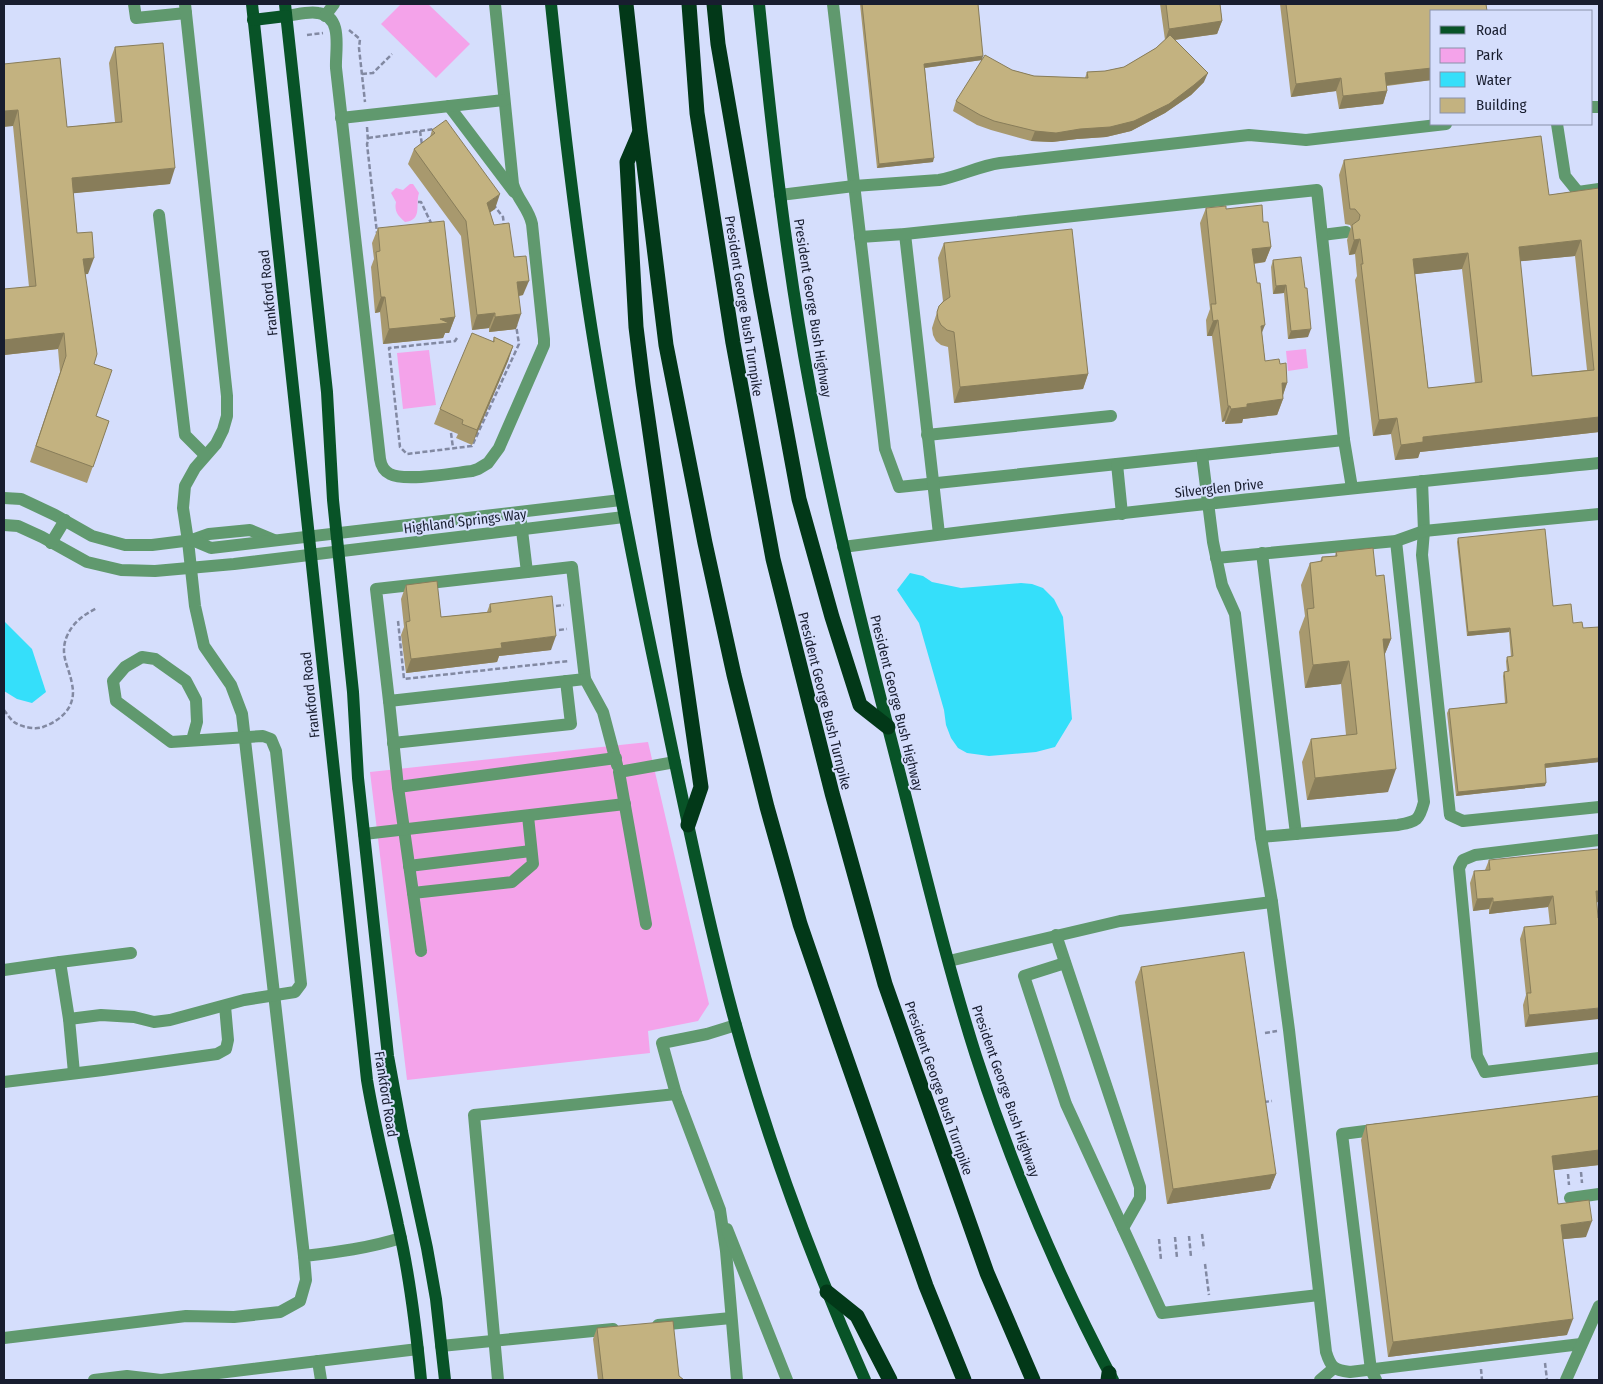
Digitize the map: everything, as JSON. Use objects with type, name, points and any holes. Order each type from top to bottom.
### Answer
[{"type":"highway","points":[[626,4],[666,345],[705,543],[734,674],[767,807],[800,924],[926,1286],[964,1380]]},
{"type":"highway","name":"President George Bush Turnpike","points":[[689,4],[699,122],[733,343],[773,559],[832,793],[885,984],[986,1273],[1032,1380]]},
{"type":"highway","points":[[714,4],[718,44],[799,499],[832,617],[860,705],[888,727]]},
{"type":"highway","points":[[640,132],[627,162],[632,273],[643,384],[700,788],[688,825]]},
{"type":"highway","points":[[827,1292],[857,1316],[890,1380]]},
{"type":"main road","name":"Frankford Road","points":[[252,4],[367,1080],[380,1150],[406,1263],[421,1380]]},
{"type":"main road","points":[[551,4],[567,151],[584,276],[624,518],[710,924],[736,1025],[778,1160],[827,1292],[865,1380]]},
{"type":"main road","name":"President George Bush Highway","points":[[759,4],[780,195],[809,385],[843,548],[888,727],[975,1053],[1008,1150],[1048,1248],[1110,1378]]},
{"type":"main road","name":"Frankford Road","points":[[286,10],[327,392],[336,533],[353,692],[358,778],[388,1056],[436,1299],[445,1380]]},
{"type":"main road","points":[[254,20],[286,10]]},
{"type":"main road","points":[[418,1349],[441,1346]]},
{"type":"street","points":[[4,1338],[186,1316],[234,1316],[280,1312],[300,1302],[306,1280],[242,714],[231,685],[204,646],[195,606],[190,540],[182,508],[185,486],[195,468],[216,444],[224,430],[227,416],[227,396],[185,8],[136,18],[134,4]]},
{"type":"street","points":[[325,16],[334,4]]},
{"type":"street","points":[[495,4],[513,184],[518,197]]},
{"type":"street","points":[[833,4],[885,449],[899,487],[1344,440]]},
{"type":"street","points":[[286,10],[317,12],[332,22],[337,34],[336,68],[341,118],[380,459],[384,469],[391,475],[400,477],[478,469],[488,463],[499,448],[542,352],[544,339],[532,224],[529,214],[449,106]]},
{"type":"street","points":[[341,118],[504,100]]},
{"type":"street","points":[[780,195],[854,186],[939,180],[952,178],[1000,162],[1240,136],[1258,135],[1306,140],[1437,125]]},
{"type":"street","points":[[1558,125],[1565,176],[1578,192],[1599,189]]},
{"type":"street","points":[[860,237],[905,234],[1317,190],[1344,440],[1352,488]]},
{"type":"street","points":[[160,215],[185,435],[205,455]]},
{"type":"street","points":[[1322,235],[1346,232]]},
{"type":"street","points":[[905,234],[939,534]]},
{"type":"street","points":[[928,436],[1111,416]]},
{"type":"street","points":[[1202,455],[1212,542],[1222,584],[1236,614],[1261,837],[1272,902],[1289,1030],[1319,1295],[1326,1352],[1330,1364],[1337,1370],[1374,1375],[1581,1344]]},
{"type":"street","name":"Silverglen Drive","points":[[843,548],[939,534],[1352,488],[1599,463]]},
{"type":"street","points":[[1117,464],[1122,514]]},
{"type":"street","points":[[1422,481],[1424,531],[1422,555],[1450,815],[1463,821],[1599,807]]},
{"type":"street","points":[[4,498],[21,499],[65,520],[92,536],[125,546],[190,540]]},
{"type":"street","name":"Highland Springs Way","points":[[190,540],[211,548],[621,500]]},
{"type":"street","points":[[519,512],[527,572]]},
{"type":"street","points":[[1216,558],[1396,541],[1424,531],[1599,514]]},
{"type":"street","name":"Highland Springs Way","points":[[4,525],[18,526],[87,562],[121,570],[155,570],[310,555],[624,518]]},
{"type":"street","points":[[52,543],[65,520]]},
{"type":"street","points":[[1261,837],[1398,825],[1413,822],[1421,816],[1424,802],[1396,541]]},
{"type":"street","points":[[1262,553],[1296,834]]},
{"type":"street","points":[[421,951],[398,788],[376,589],[572,567],[585,679],[603,712],[616,758],[646,924]]},
{"type":"street","points":[[69,1019],[101,1015],[134,1017],[154,1022],[170,1020],[244,1000],[295,992],[301,984],[276,751],[271,739],[263,736],[171,742],[116,701],[113,681],[125,667],[142,657],[155,659],[186,681],[196,700],[197,722],[192,740]]},
{"type":"street","points":[[388,701],[585,679]]},
{"type":"street","points":[[393,743],[571,724],[566,681]]},
{"type":"street","points":[[398,788],[616,758]]},
{"type":"street","points":[[619,772],[675,762]]},
{"type":"street","points":[[364,834],[625,804]]},
{"type":"street","points":[[413,894],[512,882],[533,864],[528,816]]},
{"type":"street","points":[[1599,840],[1475,855],[1463,860],[1459,868],[1477,1056],[1485,1072],[1599,1058]]},
{"type":"street","points":[[409,866],[531,850]]},
{"type":"street","points":[[949,961],[1120,920],[1272,902]]},
{"type":"street","points":[[1056,935],[1140,1187],[1140,1198],[1123,1228]]},
{"type":"street","points":[[4,970],[131,953]]},
{"type":"street","points":[[60,962],[69,1019],[74,1073]]},
{"type":"street","points":[[1065,963],[1024,976],[1066,1104],[1162,1313],[1319,1295]]},
{"type":"street","points":[[4,1082],[217,1054],[226,1049],[228,1040],[224,1006]]},
{"type":"street","points":[[736,1025],[707,1034],[662,1043],[676,1094],[787,1380]]},
{"type":"street","points":[[498,1380],[474,1115],[676,1094]]},
{"type":"street","points":[[1374,1375],[1342,1134],[1391,1128]]},
{"type":"street","points":[[1570,1193],[1599,1194]]},
{"type":"street","points":[[720,1210],[726,1252],[737,1380]]},
{"type":"street","points":[[304,1256],[357,1250],[401,1238]]},
{"type":"street","points":[[1566,1380],[1599,1306]]},
{"type":"street","points":[[644,1326],[731,1318]]},
{"type":"street","points":[[441,1346],[627,1328]]},
{"type":"street","points":[[94,1380],[127,1376],[162,1380],[236,1376],[318,1361],[418,1349]]},
{"type":"street","points":[[318,1361],[321,1380]]},
{"type":"street","points":[[1320,1380],[1334,1368]]},
{"type":"path","points":[[345,30],[349,30],[360,39],[359,48],[365,104]]},
{"type":"path","points":[[307,35],[324,33]]},
{"type":"path","points":[[362,74],[373,73],[392,54]]},
{"type":"path","points":[[367,123],[367,144],[378,240]]},
{"type":"path","points":[[368,138],[440,129]]},
{"type":"path","points":[[420,131],[423,148]]},
{"type":"path","points":[[491,201],[503,217],[504,225]]},
{"type":"path","points":[[418,202],[421,202],[432,226]]},
{"type":"path","points":[[457,338],[455,341],[389,348],[400,447],[407,454],[472,446],[519,344],[515,317]]},
{"type":"path","points":[[451,433],[452,448]]},
{"type":"path","points":[[4,710],[14,722],[25,726],[40,728],[58,721],[68,710],[73,698],[72,684],[65,664],[66,636],[74,623],[97,608]]},
{"type":"path","points":[[398,621],[404,679],[574,660]]},
{"type":"path","points":[[1265,1032],[1279,1031]]},
{"type":"path","points":[[1258,1103],[1272,1101]]},
{"type":"path","points":[[1265,1102],[1266,1110]]},
{"type":"path","points":[[1580,1172],[1582,1186]]},
{"type":"path","points":[[1568,1174],[1570,1193]]},
{"type":"path","points":[[1202,1234],[1204,1249]]},
{"type":"path","points":[[1188,1236],[1191,1257]]},
{"type":"path","points":[[1175,1237],[1177,1258]]},
{"type":"path","points":[[1159,1239],[1161,1260]]},
{"type":"path","points":[[1205,1264],[1209,1298]]},
{"type":"path","points":[[1545,1363],[1547,1380]]},
{"type":"path","points":[[1481,1369],[1482,1380]]},
{"type":"green space","points":[[401,4],[428,4],[470,44],[436,78],[381,24]]},
{"type":"green space","points":[[410,184],[413,184],[419,193],[417,211],[411,221],[405,222],[397,213],[396,202],[391,193],[396,188],[403,190]]},
{"type":"green space","points":[[1306,349],[1308,368],[1288,371],[1286,351]]},
{"type":"green space","points":[[429,350],[436,405],[403,409],[397,353]]},
{"type":"green space","points":[[648,742],[709,1004],[698,1021],[648,1031],[650,1053],[407,1080],[370,772]]},
{"type":"water","points":[[910,573],[923,576],[932,582],[961,588],[1021,583],[1032,584],[1043,588],[1054,599],[1063,617],[1072,719],[1055,747],[1036,752],[989,756],[967,753],[958,748],[951,738],[946,725],[944,710],[919,623],[897,590]]},
{"type":"water","points":[[4,621],[32,649],[46,692],[32,703],[17,699],[4,691]]},
{"type":"building","points":[[862,4],[978,4],[983,56],[924,64],[934,158],[879,164]]},
{"type":"building","points":[[1166,4],[1220,4],[1222,21],[1169,29]]},
{"type":"building","points":[[1286,4],[1486,4],[1487,10],[1430,10],[1430,68],[1385,73],[1387,91],[1343,96],[1341,78],[1296,84]]},
{"type":"building","points":[[1170,35],[1208,73],[1169,104],[1134,121],[1110,127],[1056,133],[1035,131],[994,121],[956,101],[985,55],[1012,70],[1034,76],[1088,78],[1087,72],[1124,67],[1156,48]]},
{"type":"building","points":[[163,43],[175,168],[72,178],[77,233],[92,232],[94,258],[83,259],[97,354],[94,364],[112,370],[96,416],[109,421],[93,467],[36,446],[66,356],[64,333],[4,340],[4,289],[36,286],[18,110],[4,111],[4,64],[60,58],[67,127],[122,122],[115,47]]},
{"type":"building","points":[[446,120],[500,194],[487,203],[494,225],[509,223],[514,257],[526,256],[529,281],[517,282],[521,314],[495,317],[495,313],[477,315],[466,221],[414,149],[435,133],[432,130]]},
{"type":"building","points":[[1541,136],[1549,195],[1599,188],[1599,417],[1423,437],[1423,442],[1401,445],[1397,418],[1379,420],[1361,264],[1363,264],[1360,239],[1354,240],[1352,225],[1359,220],[1360,215],[1355,209],[1350,209],[1344,160]],"holes":[[[1581,240],[1594,370],[1532,376],[1519,247]],[[1468,253],[1482,382],[1428,388],[1413,259]]]},
{"type":"building","points":[[1262,205],[1263,222],[1268,222],[1271,247],[1252,249],[1257,283],[1260,283],[1265,325],[1261,326],[1265,361],[1279,359],[1280,364],[1286,363],[1287,383],[1282,383],[1283,399],[1247,404],[1247,407],[1231,409],[1228,406],[1218,320],[1213,321],[1211,304],[1216,304],[1206,208],[1226,206],[1226,209]]},
{"type":"building","points":[[444,221],[455,317],[440,319],[449,323],[389,329],[385,297],[381,297],[376,252],[380,251],[378,228]]},
{"type":"building","points":[[1072,229],[1088,374],[960,387],[954,332],[947,330],[941,325],[937,312],[939,306],[950,297],[944,243]]},
{"type":"building","points":[[1301,257],[1305,288],[1307,288],[1311,329],[1291,331],[1286,285],[1276,286],[1273,260]]},
{"type":"building","points":[[472,333],[494,342],[494,337],[513,346],[477,430],[462,424],[463,420],[440,409]]},
{"type":"building","points":[[1545,529],[1553,606],[1571,604],[1573,623],[1582,622],[1583,628],[1599,627],[1599,758],[1545,764],[1546,783],[1458,792],[1449,709],[1507,703],[1504,672],[1509,671],[1507,657],[1513,656],[1510,628],[1468,632],[1458,538]]},
{"type":"building","points":[[1373,548],[1376,576],[1384,575],[1391,639],[1383,639],[1396,769],[1315,778],[1311,739],[1357,734],[1349,661],[1313,665],[1307,609],[1314,608],[1310,563],[1322,561],[1322,557],[1337,556],[1336,552]]},
{"type":"building","points":[[437,581],[441,617],[491,612],[490,604],[552,596],[556,636],[501,643],[502,648],[411,659],[406,622],[410,621],[406,585]]},
{"type":"building","points":[[1599,849],[1599,891],[1596,891],[1599,918],[1599,1008],[1529,1015],[1527,993],[1531,993],[1524,927],[1556,924],[1553,896],[1493,902],[1493,898],[1477,899],[1474,871],[1490,870],[1489,860]]},
{"type":"building","points":[[1244,952],[1276,1174],[1173,1189],[1141,967]]},
{"type":"building","points":[[1599,1096],[1599,1150],[1552,1156],[1558,1204],[1589,1200],[1592,1221],[1561,1225],[1573,1319],[1393,1342],[1366,1125]]},
{"type":"building","points":[[673,1321],[679,1376],[684,1380],[603,1380],[597,1328]]}]
